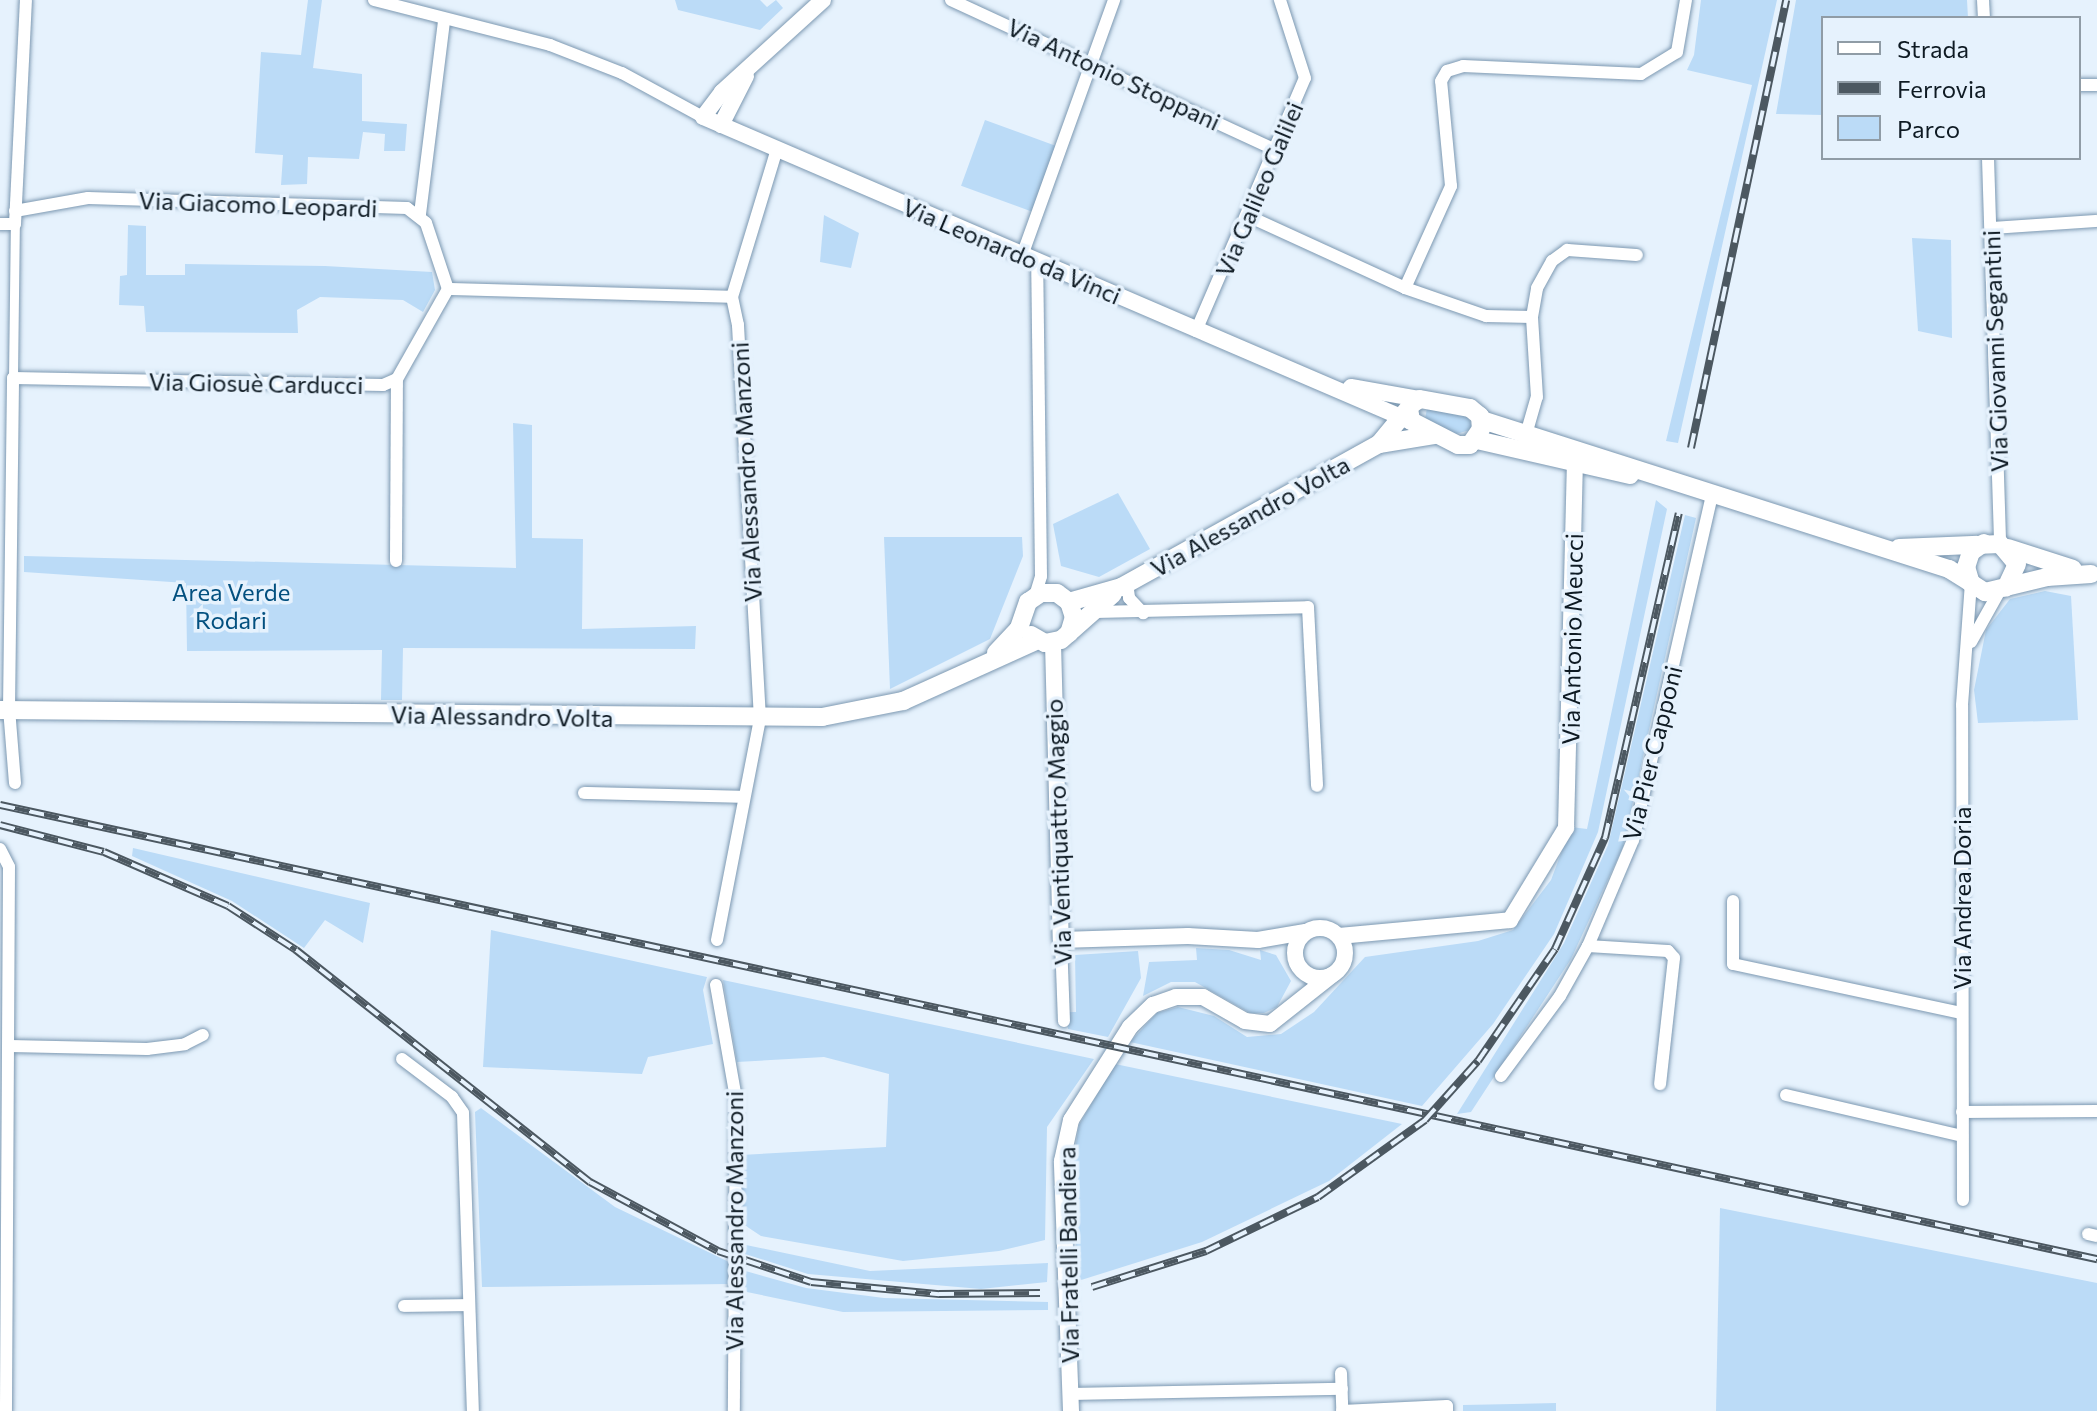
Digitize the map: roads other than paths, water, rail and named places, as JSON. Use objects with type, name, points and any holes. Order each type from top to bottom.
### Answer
[{"type":"main road","points":[[1410,412],[1470,408],[1482,420],[1527,431],[1949,569],[1982,591],[2002,590],[2047,577],[2094,574]]},
{"type":"main road","points":[[1410,412],[1435,435],[1465,445],[1477,440],[1708,492]]},
{"type":"main road","name":"Via Alessandro Volta","points":[[984,663],[1023,619],[1035,596],[1052,592],[1069,602],[1124,585],[1379,444],[1410,412]]},
{"type":"main road","points":[[1477,440],[1482,420]]},
{"type":"main road","points":[[1520,450],[1527,431]]},
{"type":"main road","name":"Via Alessandro Volta","points":[[1379,444],[1435,435]]},
{"type":"main road","points":[[1857,540],[1928,550],[1997,545],[2094,574]]},
{"type":"main road","points":[[1971,583],[1967,560],[1997,545]]},
{"type":"main road","points":[[1997,545],[2017,567],[2002,590]]},
{"type":"main road","name":"Via Alessandro Volta","points":[[4,710],[760,719],[871,710],[937,688],[984,663],[1069,633],[1124,585]]},
{"type":"main road","points":[[1069,602],[1074,616],[1069,633]]},
{"type":"main road","points":[[1023,619],[1045,642]]},
{"type":"street","points":[[15,783],[4,710],[6,480],[13,378],[15,218],[26,0]]},
{"type":"street","points":[[374,0],[534,41],[622,73],[703,117],[722,92],[746,75],[823,0]]},
{"type":"street","name":"Via Antonio Stoppani","points":[[951,0],[1276,150]]},
{"type":"street","points":[[1035,596],[1041,576],[1030,256],[1114,0]]},
{"type":"street","name":"Via Galileo Galilei","points":[[1196,331],[1305,78],[1280,0]]},
{"type":"street","points":[[1405,288],[1451,186],[1441,81],[1454,67],[1641,74],[1677,52],[1686,0]]},
{"type":"street","points":[[444,20],[420,214],[433,237],[448,289],[732,297]]},
{"type":"street","points":[[721,125],[746,75]]},
{"type":"street","name":"Via Leonardo da Vinci","points":[[703,117],[776,152],[1030,256],[1196,331],[1322,382],[1410,412]]},
{"type":"street","name":"Via Alessandro Manzoni","points":[[717,940],[760,719],[738,325],[732,297],[776,152]]},
{"type":"street","name":"Via Giovanni Segantini","points":[[1988,160],[1997,545]]},
{"type":"street","name":"Via Giacomo Leopardi","points":[[0,224],[88,198],[407,208],[420,214]]},
{"type":"street","points":[[1248,216],[1405,288],[1486,316],[1532,317]]},
{"type":"street","points":[[1991,228],[2097,221]]},
{"type":"street","points":[[1527,431],[1537,397],[1532,317],[1537,288],[1558,255],[1567,250],[1637,255]]},
{"type":"street","name":"Via Giosuè Carducci","points":[[13,378],[334,387],[397,379],[448,289]]},
{"type":"street","points":[[0,360],[13,360]]},
{"type":"street","points":[[396,561],[397,379]]},
{"type":"street","name":"Via Leonardo da Vinci","points":[[1322,382],[1410,412]]},
{"type":"street","name":"Via Antonio Meucci","points":[[1339,936],[1510,920],[1561,836],[1568,814],[1575,463]]},
{"type":"street","name":"Via Pier Capponi","points":[[1501,1076],[1560,996],[1588,946],[1640,816],[1708,492]]},
{"type":"street","name":"Via Andrea Doria","points":[[1963,1200],[1964,660],[1971,583]]},
{"type":"street","points":[[1124,585],[1129,598],[1143,613]]},
{"type":"street","name":"Via Andrea Doria","points":[[1964,660],[1982,615],[2002,590]]},
{"type":"street","points":[[1095,612],[1308,607],[1317,786]]},
{"type":"street","name":"Via Ventiquattro Maggio","points":[[1045,642],[1064,1021]]},
{"type":"street","points":[[584,793],[743,797]]},
{"type":"street","points":[[2,850],[9,867],[10,1046],[5,1062],[6,1411]]},
{"type":"street","points":[[1733,901],[1733,964],[1962,1013]]},
{"type":"street","points":[[1061,940],[1188,936],[1258,940],[1320,927],[1339,936],[1345,958],[1332,975],[1312,977],[1297,962],[1258,940]]},
{"type":"street","points":[[1301,1000],[1297,962],[1305,932]]},
{"type":"street","points":[[1588,946],[1668,951],[1674,958],[1660,1084]]},
{"type":"street","name":"Via Fratelli Bandiera","points":[[1071,1402],[1062,1161],[1071,1120],[1130,1027],[1153,1005],[1176,997],[1203,997],[1263,1025],[1280,1020],[1332,975]]},
{"type":"street","name":"Via Alessandro Manzoni","points":[[716,985],[736,1099],[734,1411]]},
{"type":"street","points":[[10,1046],[147,1049],[185,1044],[203,1035]]},
{"type":"street","points":[[402,1059],[452,1097],[463,1113],[473,1411]]},
{"type":"street","points":[[1786,1095],[1962,1136]]},
{"type":"street","points":[[1962,1112],[2097,1111]]},
{"type":"street","points":[[404,1306],[468,1305]]},
{"type":"street","points":[[1341,1373],[1342,1411],[1447,1406],[1447,1411]]},
{"type":"street","points":[[1071,1402],[1342,1389]]},
{"type":"railway","points":[[1691,448],[1786,0]]},
{"type":"railway","points":[[1092,1287],[1206,1251],[1318,1197],[1425,1120],[1478,1061],[1555,949],[1605,838],[1679,513]]},
{"type":"railway","points":[[0,805],[2097,1259]]},
{"type":"railway","points":[[0,825],[104,852],[228,906],[296,950],[590,1182],[718,1251],[811,1282],[939,1294],[1040,1293]]},
{"type":"park label","name":"Area Verde Rodari","points":[[231,606]]}]
